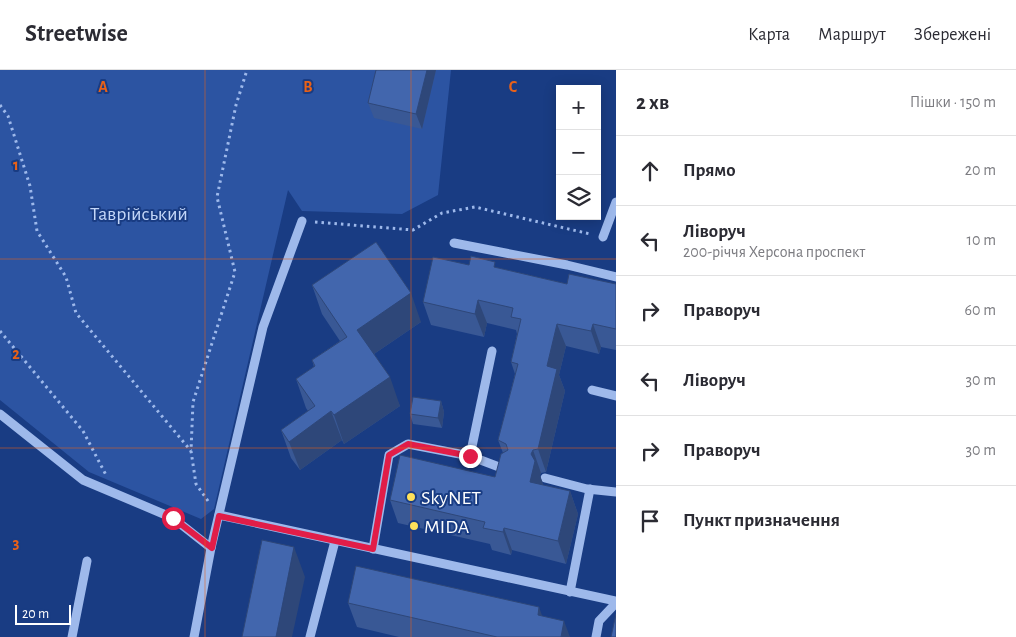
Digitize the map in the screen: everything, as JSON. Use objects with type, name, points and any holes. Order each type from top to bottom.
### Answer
[{"type":"street","points":[[603,238],[616,202]]},
{"type":"street","points":[[194,637],[219,516],[263,327],[302,221]]},
{"type":"street","points":[[454,243],[567,265],[616,277]]},
{"type":"street","points":[[470,456],[492,351]]},
{"type":"street","points":[[592,390],[616,396]]},
{"type":"street","points":[[0,414],[83,480],[173,518],[212,548]]},
{"type":"street","points":[[373,549],[389,455],[408,444],[470,456],[510,471]]},
{"type":"street","points":[[545,478],[590,489],[616,492]]},
{"type":"street","points":[[570,592],[590,489]]},
{"type":"street","points":[[219,516],[616,602],[599,621],[596,637]]},
{"type":"street","points":[[310,637],[335,541]]},
{"type":"street","points":[[72,637],[87,561]]},
{"type":"path","points":[[219,516],[196,484],[191,451],[193,402],[235,272],[217,197],[236,105],[247,70]]},
{"type":"path","points":[[0,105],[8,116],[30,186],[37,231],[66,277],[76,314],[191,451]]},
{"type":"path","points":[[302,221],[413,230],[442,213],[475,207],[603,238]]},
{"type":"path","points":[[0,331],[83,431],[116,494]]},
{"type":"green space","name":"Таврійський","points":[[0,70],[451,70],[438,195],[402,214],[302,211],[288,190],[214,509],[201,519],[89,472],[0,400]]},
{"type":"building","points":[[376,70],[427,70],[416,114],[368,103]]},
{"type":"building","points":[[376,242],[411,293],[357,330],[390,377],[334,415],[331,411],[289,442],[281,430],[315,406],[296,379],[315,366],[312,360],[347,337],[312,285]]},
{"type":"building","points":[[471,256],[495,262],[494,267],[567,284],[569,274],[616,284],[616,329],[593,324],[591,331],[557,324],[547,366],[557,369],[538,449],[533,450],[531,454],[535,461],[530,482],[570,491],[558,541],[504,528],[503,532],[483,528],[485,522],[390,500],[400,455],[495,477],[501,454],[508,450],[506,444],[498,440],[518,364],[511,362],[521,319],[511,317],[513,308],[478,300],[475,314],[423,302],[433,257],[469,265]]},
{"type":"building","points":[[413,397],[441,401],[438,418],[410,414]]},
{"type":"building","points":[[262,540],[294,547],[276,637],[242,637]]},
{"type":"building","points":[[356,566],[539,607],[538,615],[564,621],[561,637],[497,637],[348,603]]},
{"type":"building","points":[[616,614],[616,637],[611,637]]},
{"type":"place","name":"SkyNET","points":[[411,497]]},
{"type":"place","name":"MIDA","points":[[414,526]]},
{"type":"route","points":[[173,518],[212,548],[219,516],[373,549],[389,455],[408,444],[470,456]]}]
